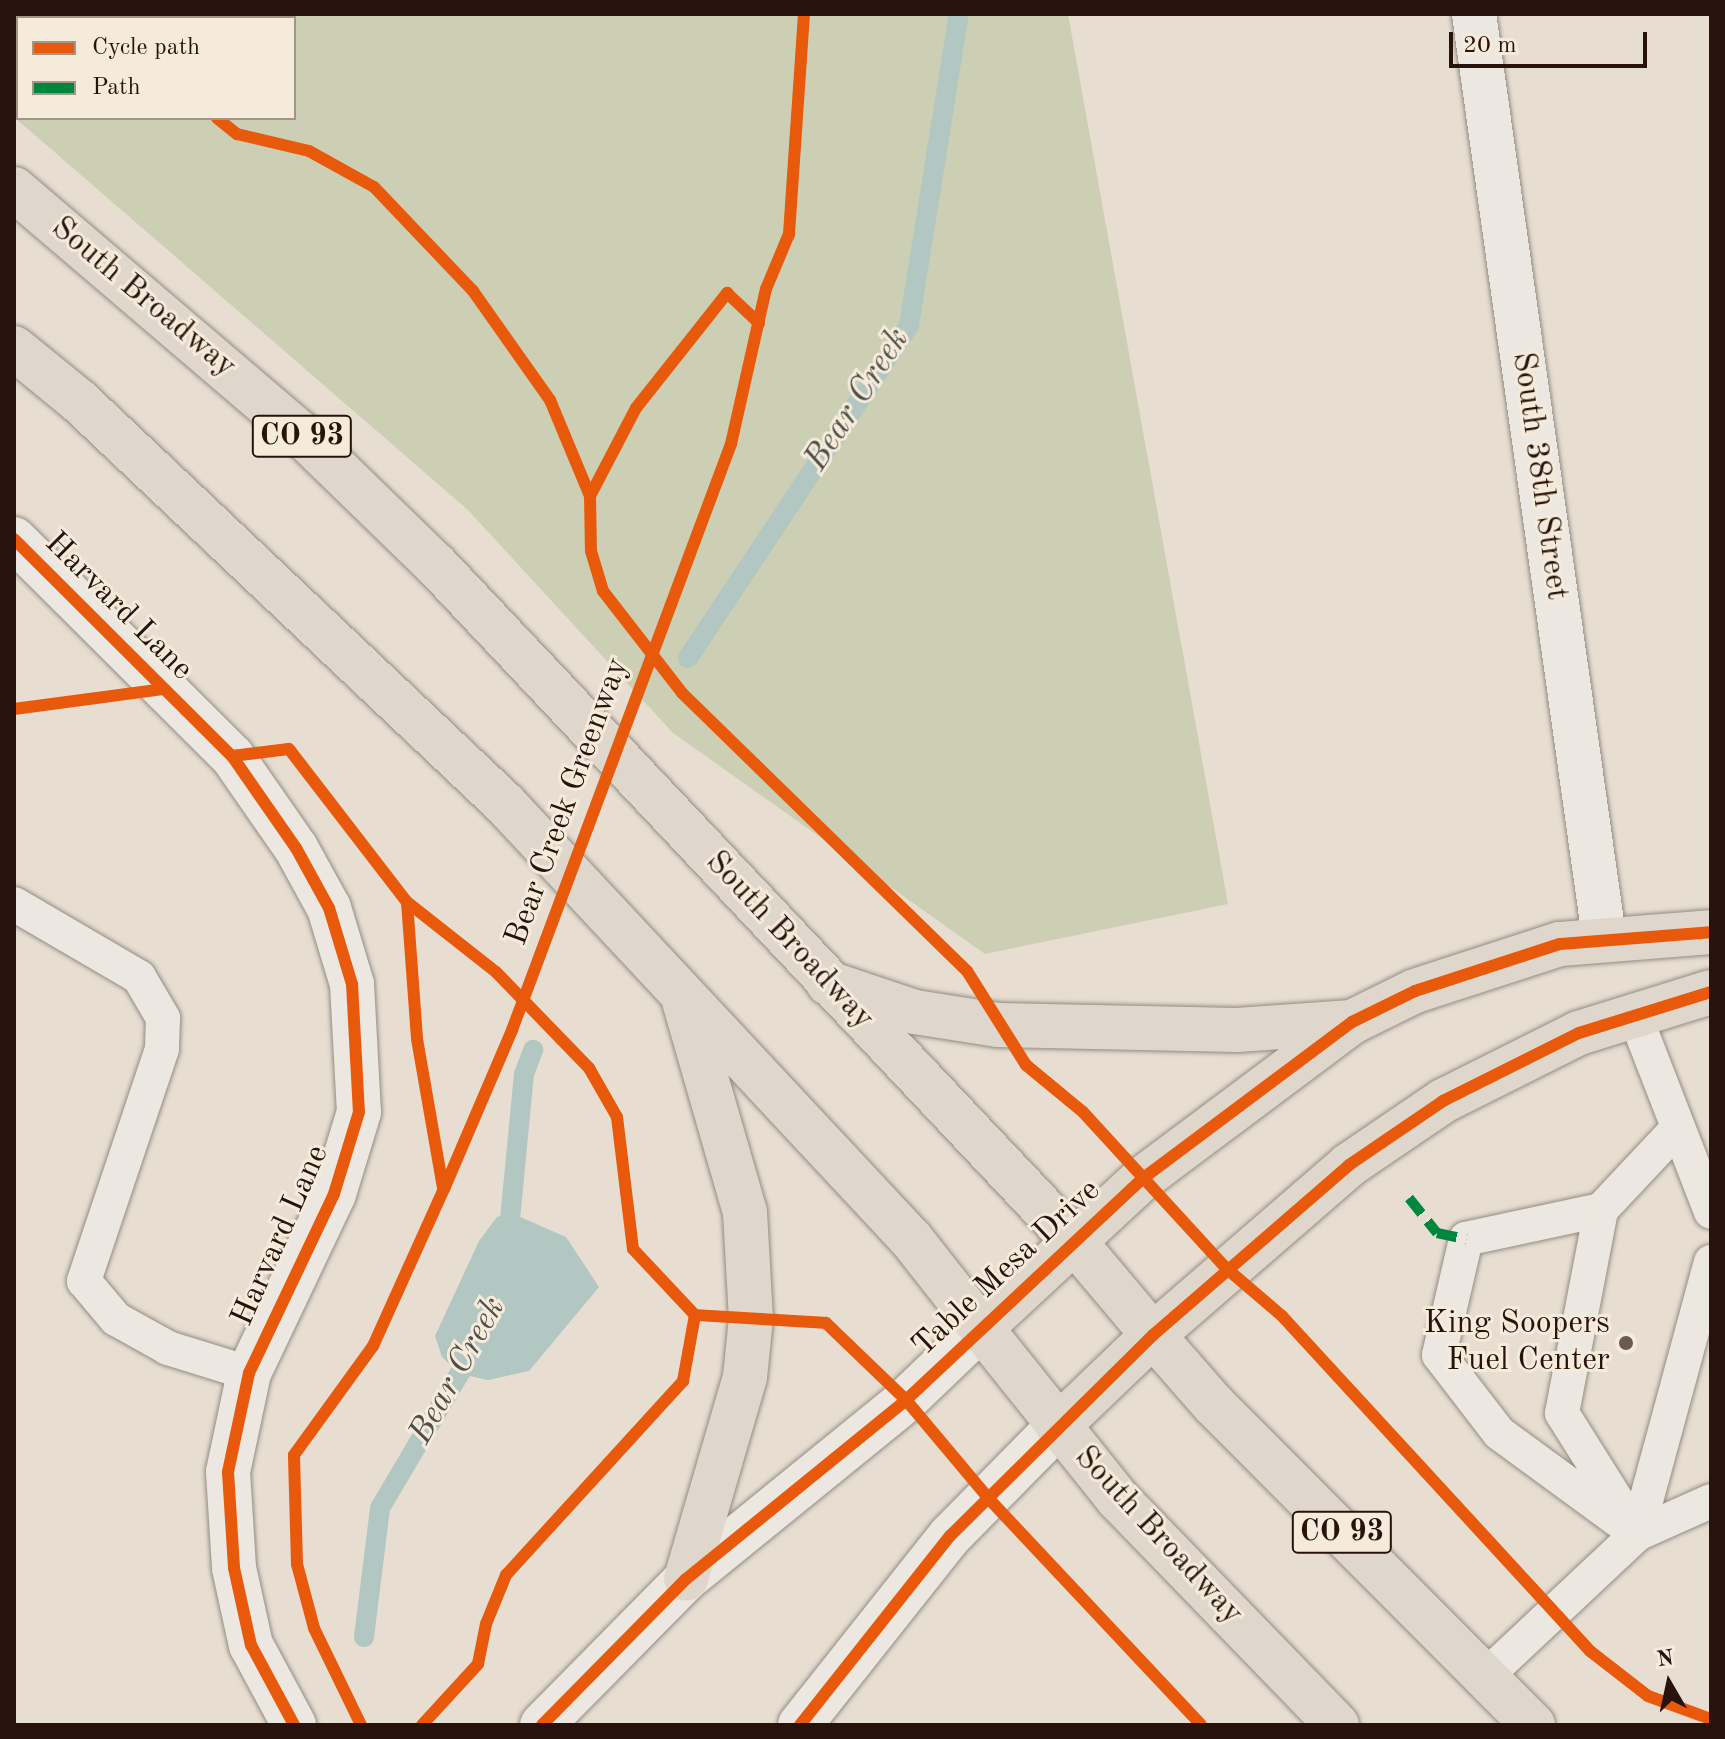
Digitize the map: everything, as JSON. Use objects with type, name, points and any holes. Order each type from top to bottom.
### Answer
[{"type":"main road","name":"South Broadway","points":[[14,189],[299,432],[424,554],[1073,1240],[1239,1430],[1487,1675],[1533,1725]]},
{"type":"main road","name":"South Broadway","points":[[14,348],[79,401],[504,803],[911,1239],[1118,1499],[1337,1725]]},
{"type":"main road","name":"Table Mesa Drive","points":[[981,1328],[1142,1179],[1352,1022],[1415,991],[1497,961],[1604,937],[1711,932]]},
{"type":"main road","points":[[828,983],[915,1012],[998,1025],[1223,1030],[1352,1022]]},
{"type":"main road","points":[[1058,1426],[1153,1335],[1349,1165],[1443,1101],[1579,1033],[1711,992]]},
{"type":"main road","points":[[682,995],[745,1212],[751,1318],[745,1377],[686,1579]]},
{"type":"street","name":"South 38th Street","points":[[1474,14],[1604,937]]},
{"type":"street","name":"Harvard Lane","points":[[14,539],[232,756],[296,848],[329,908],[352,984],[359,1112],[334,1194],[249,1373],[228,1472],[234,1568],[251,1645],[294,1725]]},
{"type":"street","name":"Table Mesa Drive","points":[[542,1725],[686,1579],[906,1400],[981,1328]]},
{"type":"street","points":[[800,1725],[950,1536],[1058,1426]]},
{"type":"lane","points":[[14,904],[139,977],[163,1018],[162,1049],[84,1281],[116,1319],[168,1348],[249,1373]]},
{"type":"lane","points":[[1635,1016],[1711,1212]]},
{"type":"lane","points":[[1637,1534],[1562,1413],[1601,1210],[1678,1128]]},
{"type":"lane","points":[[1601,1210],[1466,1239],[1439,1355],[1499,1433],[1637,1534]]},
{"type":"lane","points":[[1637,1534],[1711,1262]]},
{"type":"lane","points":[[1487,1675],[1637,1534],[1711,1501]]},
{"type":"green space","points":[[14,14],[1068,14],[1228,904],[985,954],[673,733],[468,510],[17,120],[296,120],[296,16],[16,16],[16,119]]},
{"type":"water","points":[[511,1213],[566,1237],[599,1287],[529,1371],[488,1380],[460,1374],[442,1357],[435,1336],[479,1241],[497,1217]]},
{"type":"waterway","name":"Bear Creek","points":[[688,658],[909,325],[959,14]]},
{"type":"waterway","name":"Bear Creek","points":[[508,1240],[524,1074],[533,1050]]},
{"type":"waterway","name":"Bear Creek","points":[[364,1637],[380,1508],[473,1351]]},
{"type":"marked path","points":[[1409,1198],[1437,1233],[1466,1239]]},
{"type":"cycle path","name":"Bear Creek Greenway","points":[[361,1725],[314,1628],[297,1564],[294,1455],[373,1346],[444,1189],[512,1030],[731,444],[766,289],[789,234],[804,14]]},
{"type":"cycle path","points":[[220,120],[237,134],[309,151],[374,187],[473,291],[550,400],[590,496],[591,551],[603,591],[682,693],[967,971],[1026,1065],[1083,1112],[1226,1268],[1282,1316],[1590,1651],[1648,1696],[1711,1719]]},
{"type":"cycle path","points":[[590,496],[636,408],[727,293],[759,323]]},
{"type":"cycle path","points":[[14,539],[232,756],[296,848],[329,908],[352,984],[359,1112],[334,1194],[249,1373],[228,1472],[234,1568],[251,1645],[294,1725]]},
{"type":"cycle path","points":[[14,709],[163,689]]},
{"type":"cycle path","points":[[232,756],[289,749],[407,902],[496,972],[589,1068],[617,1117],[633,1249],[695,1315]]},
{"type":"cycle path","points":[[407,902],[417,1039],[443,1188]]},
{"type":"cycle path","points":[[542,1725],[686,1579],[906,1400],[1142,1179],[1352,1022],[1415,991],[1560,944],[1711,932]]},
{"type":"cycle path","points":[[800,1725],[950,1536],[1153,1335],[1349,1165],[1443,1101],[1579,1033],[1711,992]]},
{"type":"cycle path","points":[[695,1315],[826,1323],[906,1400],[990,1500],[1201,1725]]},
{"type":"cycle path","points":[[422,1725],[478,1664],[486,1624],[506,1575],[683,1381],[695,1315]]},
{"type":"place","name":"King Soopers Fuel Center","points":[[1626,1343]]}]
